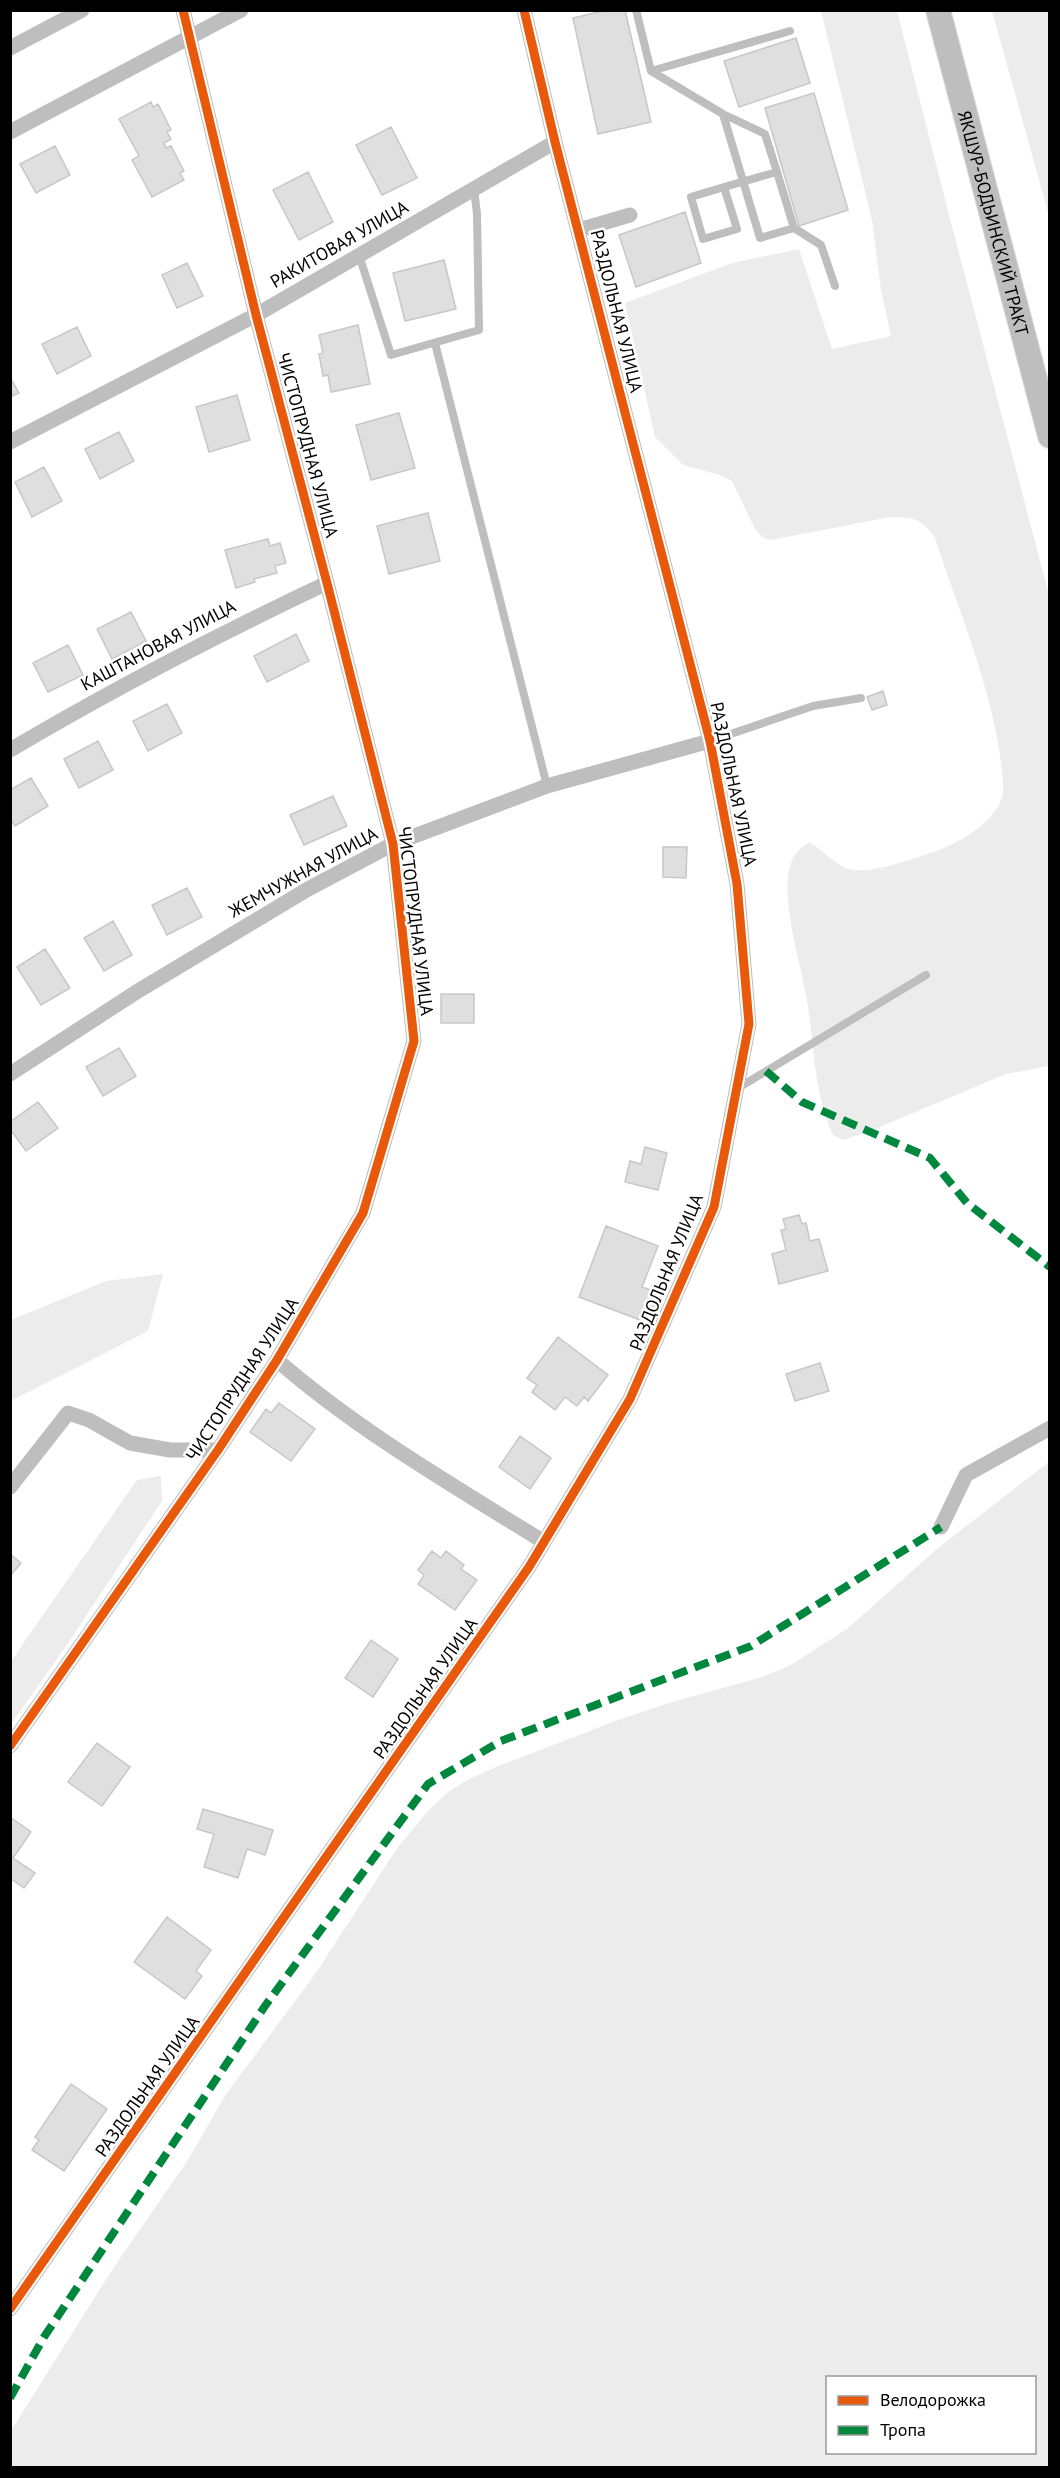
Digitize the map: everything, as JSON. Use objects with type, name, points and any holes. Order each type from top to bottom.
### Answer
[{"type":"main road","name":"ЯКШУР-БОДЬИНСКИЙ ТРАКТ","points":[[938,10],[1050,436]]},
{"type":"street","points":[[10,48],[82,10]]},
{"type":"street","name":"ЧИСТОПРУДНАЯ УЛИЦА","points":[[10,1746],[218,1450],[278,1360],[363,1213],[414,1041],[393,844],[256,315],[183,10]]},
{"type":"street","points":[[10,132],[241,10]]},
{"type":"street","name":"РАЗДОЛЬНАЯ УЛИЦА","points":[[10,2309],[403,1751],[529,1567],[630,1399],[714,1207],[749,1024],[738,884],[711,741],[555,142],[524,10]]},
{"type":"street","name":"РАКИТОВАЯ УЛИЦА","points":[[10,442],[256,315],[555,142]]},
{"type":"street","points":[[579,230],[630,214]]},
{"type":"street","name":"КАШТАНОВАЯ УЛИЦА","points":[[10,750],[91,702],[251,618],[327,583]]},
{"type":"street","name":"ЖЕМЧУЖНАЯ УЛИЦА","points":[[10,1074],[138,991],[289,900],[393,844],[547,786],[711,741]]},
{"type":"street","points":[[278,1360],[298,1378],[414,1461],[544,1542]]},
{"type":"street","points":[[10,1486],[68,1413],[89,1420],[130,1443],[170,1450],[218,1450]]},
{"type":"street","points":[[941,1527],[966,1475],[1050,1428]]},
{"type":"lane","points":[[636,10],[651,70],[723,114],[765,134],[794,228],[821,245],[835,286]]},
{"type":"lane","points":[[651,70],[790,31]]},
{"type":"lane","points":[[723,114],[760,238],[794,228]]},
{"type":"lane","points":[[724,187],[736,229],[703,239],[691,197],[724,187],[777,172]]},
{"type":"lane","points":[[359,255],[391,356],[479,330],[477,213],[474,189]]},
{"type":"lane","points":[[435,342],[547,786]]},
{"type":"lane","points":[[711,741],[813,706],[861,698]]},
{"type":"lane","points":[[736,1089],[926,975]]},
{"type":"shaded area","points":[[821,11],[897,11],[1049,595],[1049,1066],[1006,1074],[843,1140],[833,1135],[818,1086],[807,1000],[789,912],[788,877],[791,863],[798,851],[810,843],[843,867],[852,870],[876,869],[945,848],[974,831],[998,807],[1003,794],[1001,762],[990,705],[935,538],[925,526],[916,520],[890,517],[771,540],[763,538],[755,529],[732,481],[720,475],[683,465],[655,437],[625,303],[732,263],[799,249],[832,349],[891,336],[881,290],[872,220]]},
{"type":"shaded area","points":[[992,11],[1049,11],[1049,216]]},
{"type":"shaded area","points":[[163,1274],[148,1331],[11,1401],[11,1320],[106,1281]]},
{"type":"shaded area","points":[[1049,1462],[1049,2467],[11,2467],[11,2430],[114,2267],[188,2160],[226,2094],[313,1977],[398,1847],[429,1810],[448,1792],[467,1780],[496,1767],[618,1720],[672,1702],[759,1678],[789,1666],[847,1629],[938,1548]]},
{"type":"shaded area","points":[[161,1476],[162,1501],[11,1724],[11,1661],[137,1480]]},
{"type":"building","points":[[607,10],[625,10],[651,122],[598,134],[573,18]]},
{"type":"building","points":[[796,38],[810,83],[739,107],[724,61]]},
{"type":"building","points":[[814,93],[848,210],[799,226],[765,108]]},
{"type":"building","points":[[151,102],[153,107],[158,104],[171,130],[167,132],[171,139],[164,143],[166,148],[171,146],[184,171],[180,173],[184,180],[152,197],[132,160],[139,156],[119,119]]},
{"type":"building","points":[[391,127],[417,178],[382,195],[356,145]]},
{"type":"building","points":[[55,146],[70,175],[36,193],[20,164]]},
{"type":"building","points":[[308,172],[333,222],[299,240],[273,190]]},
{"type":"building","points":[[685,212],[701,263],[636,287],[619,235]]},
{"type":"building","points":[[444,260],[456,309],[405,321],[393,273]]},
{"type":"building","points":[[187,263],[203,296],[177,308],[162,275]]},
{"type":"building","points":[[358,325],[370,384],[331,392],[328,375],[323,376],[319,354],[323,353],[319,335]]},
{"type":"building","points":[[77,327],[91,356],[57,374],[42,344]]},
{"type":"building","points":[[10,377],[19,393],[10,397]]},
{"type":"building","points":[[237,395],[250,440],[209,452],[196,407]]},
{"type":"building","points":[[399,413],[415,468],[371,480],[356,425]]},
{"type":"building","points":[[119,432],[134,461],[100,479],[85,449]]},
{"type":"building","points":[[44,467],[62,501],[32,517],[15,482]]},
{"type":"building","points":[[428,513],[440,561],[389,574],[377,526]]},
{"type":"building","points":[[268,539],[270,546],[280,543],[286,563],[275,566],[277,573],[254,579],[255,582],[236,588],[225,550]]},
{"type":"building","points":[[131,612],[146,641],[112,659],[97,629]]},
{"type":"building","points":[[296,634],[309,661],[267,682],[254,656]]},
{"type":"building","points":[[68,645],[83,675],[48,692],[33,663]]},
{"type":"building","points":[[883,691],[887,705],[872,710],[867,697]]},
{"type":"building","points":[[167,704],[182,733],[148,751],[133,721]]},
{"type":"building","points":[[98,741],[113,770],[79,788],[64,759]]},
{"type":"building","points":[[31,778],[48,806],[15,826],[10,819],[10,790]]},
{"type":"building","points":[[333,796],[347,826],[304,845],[290,815]]},
{"type":"building","points":[[663,847],[687,847],[686,878],[663,877]]},
{"type":"building","points":[[187,888],[202,917],[167,935],[152,905]]},
{"type":"building","points":[[113,921],[132,955],[104,971],[84,938]]},
{"type":"building","points":[[45,949],[70,988],[41,1005],[17,967]]},
{"type":"building","points":[[441,994],[474,994],[474,1023],[441,1023]]},
{"type":"building","points":[[119,1048],[136,1076],[103,1096],[86,1067]]},
{"type":"building","points":[[38,1102],[58,1128],[26,1151],[10,1129],[10,1122]]},
{"type":"building","points":[[645,1147],[667,1153],[658,1190],[625,1182],[630,1161],[641,1164]]},
{"type":"building","points":[[799,1215],[802,1224],[806,1223],[810,1241],[819,1239],[828,1271],[779,1284],[772,1254],[786,1250],[781,1230],[786,1229],[783,1219]]},
{"type":"building","points":[[606,1226],[658,1246],[642,1287],[659,1293],[648,1323],[579,1297]]},
{"type":"building","points":[[558,1337],[608,1375],[588,1401],[584,1397],[577,1406],[565,1397],[555,1410],[532,1392],[537,1385],[527,1378]]},
{"type":"building","points":[[820,1363],[829,1391],[795,1401],[786,1374]]},
{"type":"building","points":[[279,1403],[315,1429],[291,1461],[250,1432],[266,1409],[271,1413]]},
{"type":"building","points":[[520,1436],[551,1458],[530,1489],[499,1467]]},
{"type":"building","points":[[432,1551],[441,1558],[446,1551],[464,1565],[461,1569],[477,1580],[455,1610],[418,1584],[424,1575],[418,1570]]},
{"type":"building","points":[[10,1554],[21,1563],[10,1576]]},
{"type":"building","points":[[371,1640],[398,1659],[373,1697],[345,1678]]},
{"type":"building","points":[[97,1743],[130,1767],[102,1806],[68,1782]]},
{"type":"building","points":[[203,1809],[273,1830],[265,1855],[247,1849],[238,1878],[204,1867],[214,1834],[197,1829]]},
{"type":"building","points":[[10,1817],[31,1832],[13,1858],[35,1873],[24,1888],[10,1878]]},
{"type":"building","points":[[167,1917],[211,1950],[196,1971],[202,1976],[185,1999],[134,1962]]},
{"type":"building","points":[[71,2084],[107,2109],[64,2171],[32,2150],[39,2140],[35,2137]]},
{"type":"marked path","points":[[766,1071],[802,1102],[930,1158],[967,1203],[1050,1267]]},
{"type":"marked path","points":[[10,2398],[44,2337],[265,2006],[428,1784],[501,1741],[751,1646],[941,1527]]},
{"type":"cycle path","points":[[10,1746],[218,1450],[277,1360],[363,1213],[414,1041],[393,844],[256,315],[183,10]]},
{"type":"cycle path","points":[[10,2309],[529,1567],[630,1399],[714,1207],[749,1024],[737,884],[710,741],[555,142],[524,10]]}]
